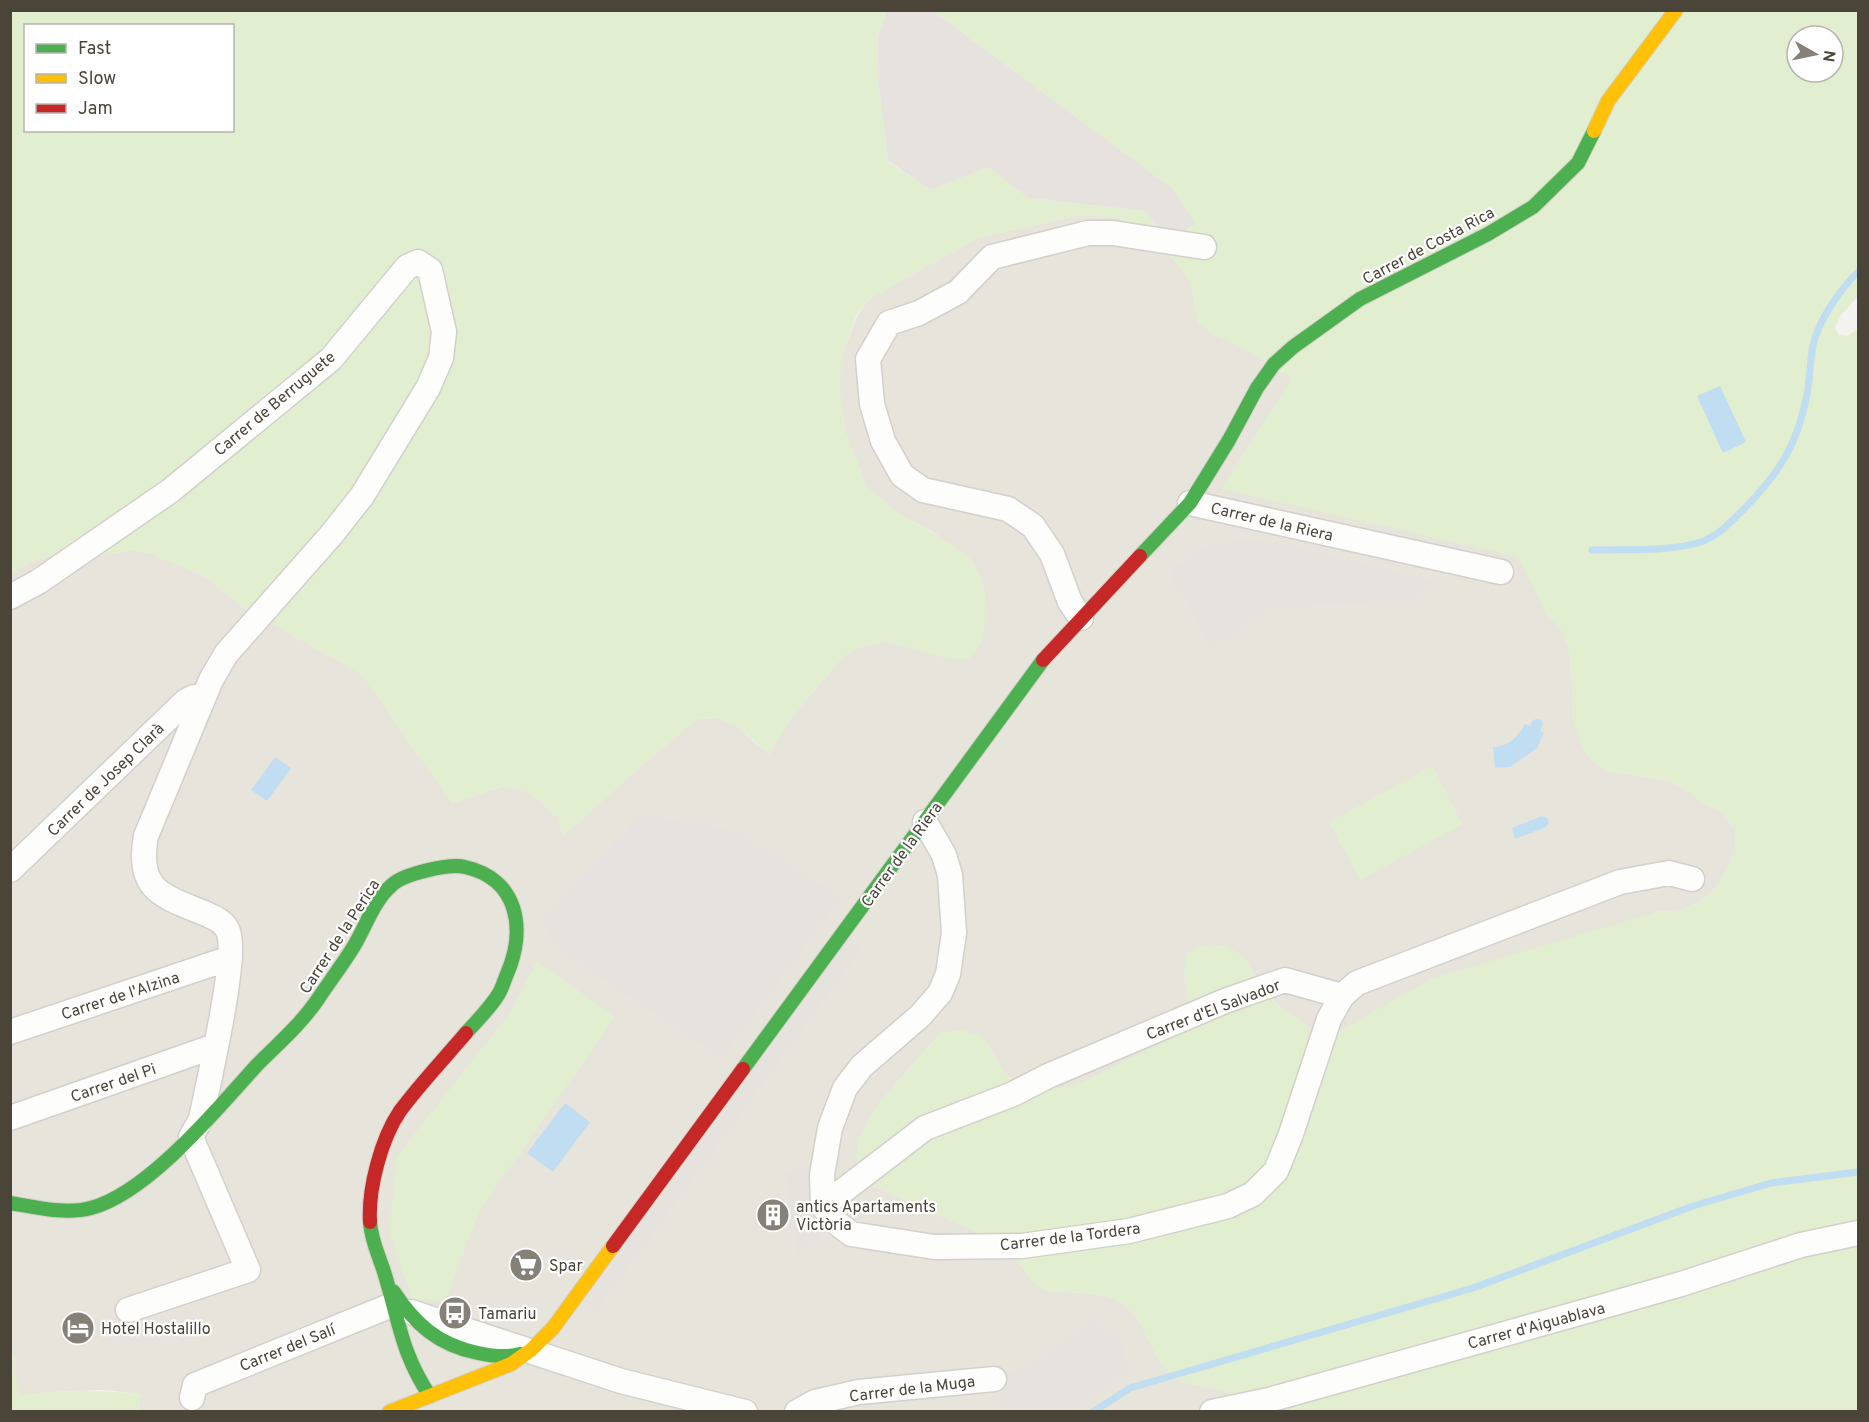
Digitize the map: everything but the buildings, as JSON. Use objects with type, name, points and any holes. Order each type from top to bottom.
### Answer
[{"type":"street","name":"Carrer de Costa Rica","points":[[1190,503],[1229,440],[1257,388],[1274,364],[1293,347],[1360,299],[1488,234],[1533,207],[1578,163],[1608,101],[1676,10]]},
{"type":"street","points":[[1081,618],[1070,602],[1052,554],[1033,526],[1008,509],[923,490],[902,475],[883,441],[872,404],[868,358],[889,322],[919,313],[958,292],[992,257],[1088,232],[1113,233],[1204,247]]},
{"type":"street","name":"Carrer de Berruguete","points":[[10,597],[38,582],[188,477],[331,358],[407,267],[418,262],[430,270],[444,332],[441,358],[428,388],[362,496],[332,534],[226,654],[204,697]]},
{"type":"street","name":"Carrer de la Riera","points":[[392,1411],[511,1364],[531,1350],[560,1319],[1040,664],[1190,503],[1501,572]]},
{"type":"street","name":"Carrer de Josep Clarà","points":[[10,870],[186,701],[194,697],[204,697]]},
{"type":"street","points":[[128,1310],[248,1270],[191,1137],[201,1119],[215,1046],[230,958],[231,946],[227,929],[218,920],[172,901],[159,891],[149,880],[143,854],[146,836],[204,697]]},
{"type":"street","points":[[823,1206],[822,1175],[830,1128],[845,1088],[862,1066],[920,1017],[940,993],[948,974],[954,933],[950,875],[944,855],[925,822]]},
{"type":"street","name":"Carrer de la Perica","points":[[10,1203],[57,1210],[88,1209],[107,1203],[131,1188],[177,1151],[314,1005],[354,946],[376,905],[392,884],[416,872],[438,868],[464,866],[490,876],[506,892],[516,913],[518,935],[513,961],[499,994],[399,1113],[389,1131],[375,1174],[371,1202],[370,1228],[395,1299],[396,1326],[404,1352],[419,1381],[430,1396]]},
{"type":"street","points":[[1342,996],[1357,983],[1620,882],[1669,873],[1692,879]]},
{"type":"street","name":"Carrer de l'Alzina","points":[[10,1032],[230,958]]},
{"type":"street","name":"Carrer d'El Salvador","points":[[823,1206],[925,1128],[1013,1094],[1048,1076],[1225,1001],[1285,980],[1342,996]]},
{"type":"street","name":"Carrer de la Tordera","points":[[823,1206],[837,1223],[851,1234],[934,1247],[1022,1246],[1129,1231],[1228,1206],[1253,1194],[1276,1171],[1329,1019],[1342,996]]},
{"type":"street","name":"Carrer del Pi","points":[[10,1118],[215,1046]]},
{"type":"street","name":"Carrer d'Aiguablava","points":[[1212,1412],[1269,1400],[1601,1307],[1801,1245],[1858,1233]]},
{"type":"street","points":[[395,1299],[561,1362],[621,1381],[678,1405],[745,1412]]},
{"type":"street","name":"Carrer del Salí","points":[[192,1398],[195,1385],[395,1299]]},
{"type":"street","name":"Carrer de la Muga","points":[[797,1412],[815,1402],[859,1392],[994,1379]]},
{"type":"shaded area","points":[[887,11],[933,11],[1172,188],[1195,223],[1171,241],[1144,211],[1028,198],[988,167],[931,190],[888,161],[877,73],[878,36]]},
{"type":"shaded area","points":[[1702,11],[1858,11],[1858,226],[1546,614],[1561,628],[1569,649],[1573,696],[1572,719],[1607,771],[1670,781],[1688,791],[1704,804],[1722,812],[1735,829],[1735,851],[1715,889],[1699,903],[1679,910],[1657,912],[1372,1014],[1334,1034],[1314,1031],[1280,1007],[1266,993],[1243,956],[1184,974],[1188,997],[1187,1018],[1177,1036],[1079,1084],[1060,1088],[1039,1091],[1018,1085],[1002,1070],[993,1052],[941,1033],[895,1084],[859,1140],[857,1160],[862,1181],[1004,1244],[1030,1278],[1045,1291],[1107,1296],[1126,1305],[1139,1321],[1149,1340],[1189,1384],[1228,1391],[1239,1411],[139,1412],[140,1394],[103,1390],[19,1396],[14,1373],[16,1360],[10,1349],[10,572],[35,560],[56,554],[112,553],[132,550],[152,554],[191,570],[210,580],[242,607],[362,674],[452,803],[505,786],[525,791],[542,802],[557,817],[563,836],[697,719],[718,718],[737,726],[769,754],[790,719],[844,655],[863,646],[885,641],[907,647],[982,641],[986,601],[981,578],[971,560],[934,533],[898,513],[867,488],[846,434],[840,393],[843,352],[858,314],[870,298],[978,238],[1075,216],[1096,215],[1116,218],[1136,225],[1179,265],[1190,282],[1199,323],[1216,336],[1235,343]]},
{"type":"shaded area","points":[[1242,539],[1278,543],[1437,582],[1411,600],[1269,608],[1212,649],[1169,573],[1201,548]]},
{"type":"shaded area","points":[[640,814],[740,832],[840,898],[722,1059],[553,945],[542,919]]},
{"type":"shaded area","points":[[851,936],[861,950],[596,1312],[582,1303]]},
{"type":"shaded area","points":[[806,1168],[813,1208],[828,1230],[798,1260],[785,1173]]},
{"type":"shaded area","points":[[1093,1320],[1121,1341],[1128,1372],[1071,1412],[1002,1411],[1001,1376],[1025,1369]]},
{"type":"green space","points":[[10,11],[887,11],[878,36],[877,73],[888,162],[931,190],[988,167],[1028,198],[1144,211],[1171,241],[1172,188],[933,11],[1858,11],[1858,296],[1841,315],[1835,328],[1839,335],[1847,336],[1858,329],[1858,1411],[1239,1411],[1227,1391],[1189,1384],[1170,1377],[1139,1321],[1126,1305],[1107,1296],[1045,1291],[1030,1278],[1004,1244],[862,1181],[857,1160],[859,1140],[868,1120],[880,1101],[941,1033],[961,1030],[982,1036],[1002,1070],[1018,1085],[1039,1091],[1079,1084],[1177,1035],[1187,1018],[1188,997],[1184,974],[1186,953],[1206,944],[1227,946],[1243,956],[1266,993],[1280,1007],[1314,1031],[1334,1034],[1433,978],[1657,912],[1679,910],[1699,903],[1715,889],[1735,851],[1735,829],[1722,812],[1704,804],[1688,791],[1670,781],[1607,771],[1589,759],[1572,719],[1573,696],[1569,649],[1561,628],[1546,614],[1518,557],[1221,489],[1292,378],[1235,344],[1216,336],[1199,323],[1190,282],[1179,265],[1136,225],[1116,218],[1096,215],[1075,216],[978,238],[870,298],[857,314],[843,352],[840,373],[840,393],[846,434],[867,488],[898,513],[955,546],[971,560],[981,578],[986,601],[985,621],[982,641],[969,659],[948,659],[885,641],[863,646],[844,655],[790,719],[769,754],[737,726],[718,718],[697,719],[563,836],[557,817],[542,802],[525,791],[505,786],[452,803],[362,674],[242,607],[210,580],[152,554],[132,550],[112,553],[56,554],[35,560],[11,572]]},
{"type":"green space","points":[[1432,766],[1463,824],[1360,880],[1329,822]]},
{"type":"green space","points":[[537,961],[615,1017],[479,1212],[445,1302],[412,1299],[389,1234],[397,1156],[510,1013]]},
{"type":"green space","points":[[10,1349],[16,1360],[14,1373],[20,1395],[80,1391],[141,1394],[139,1411],[11,1411]]},
{"type":"water","points":[[1720,386],[1746,442],[1723,453],[1697,396]]},
{"type":"water","points":[[1536,719],[1543,723],[1540,731],[1544,733],[1537,748],[1510,767],[1495,768],[1493,747],[1508,743],[1516,737],[1525,724],[1530,726]]},
{"type":"water","points":[[275,757],[291,768],[267,801],[251,790]]},
{"type":"water","points":[[1542,816],[1547,818],[1549,823],[1546,827],[1515,839],[1512,828]]},
{"type":"water","points":[[565,1103],[590,1122],[553,1172],[527,1153]]},
{"type":"waterway","points":[[1592,550],[1661,549],[1701,542],[1719,532],[1744,509],[1768,483],[1792,443],[1803,413],[1816,335],[1831,306],[1858,272]]},
{"type":"waterway","points":[[1093,1412],[1130,1388],[1473,1288],[1693,1206],[1771,1183],[1858,1172]]},
{"type":"traffic: fast","points":[[1140,556],[1190,503],[1229,440],[1257,388],[1274,364],[1293,347],[1360,299],[1488,234],[1533,207],[1578,163],[1594,131]]},
{"type":"traffic: fast","points":[[743,1069],[1043,660]]},
{"type":"traffic: fast","points":[[10,1203],[50,1210],[71,1211],[91,1208],[135,1186],[158,1168],[202,1126],[305,1016],[350,953],[375,906],[386,891],[398,881],[427,870],[458,866],[483,873],[497,883],[507,895],[513,908],[516,940],[513,957],[501,990],[466,1033]]},
{"type":"traffic: fast","points":[[370,1222],[374,1243],[407,1352],[430,1396]]},
{"type":"traffic: fast","points":[[393,1291],[419,1323],[439,1339],[451,1345],[488,1355],[520,1354]]},
{"type":"traffic: slow","points":[[1594,131],[1608,101],[1676,10]]},
{"type":"traffic: slow","points":[[389,1412],[511,1364],[531,1350],[553,1328],[613,1246]]},
{"type":"traffic: jam","points":[[1043,660],[1140,556]]},
{"type":"traffic: jam","points":[[370,1222],[371,1195],[377,1165],[393,1122],[416,1091],[466,1033]]},
{"type":"traffic: jam","points":[[613,1246],[743,1069]]},
{"type":"place","name":"antics Apartaments Victòria","points":[[773,1215]]},
{"type":"place","name":"Spar","points":[[526,1265]]},
{"type":"place","name":"Tamariu","points":[[455,1313]]},
{"type":"place","name":"Hotel Hostalillo","points":[[78,1328]]}]
